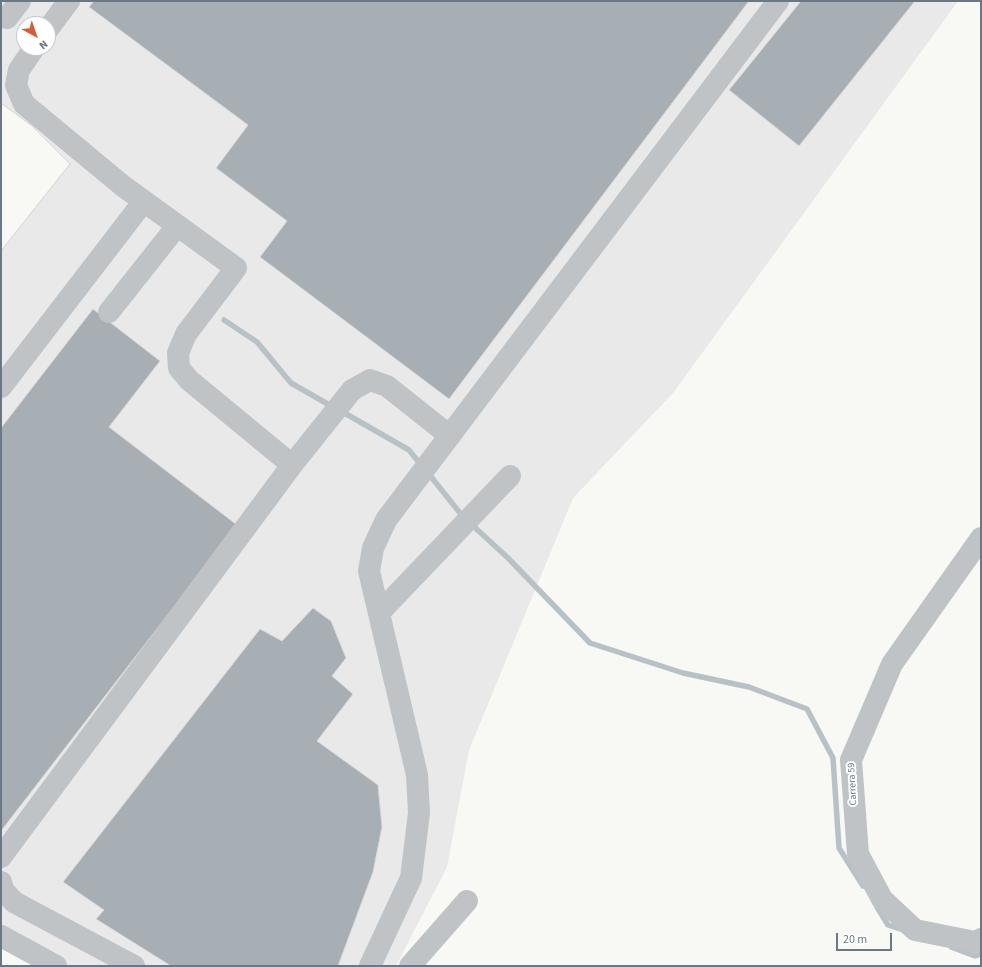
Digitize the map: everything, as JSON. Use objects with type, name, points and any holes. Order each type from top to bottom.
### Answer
[{"type":"street","points":[[7,18],[20,1]]},
{"type":"street","points":[[56,18],[69,1]]},
{"type":"street","points":[[370,966],[411,878],[419,813],[416,775],[369,571],[373,548],[386,520],[778,1]]},
{"type":"street","points":[[29,56],[19,70],[16,85],[24,104],[123,186],[236,268],[186,334],[178,353],[180,368],[190,380],[292,465]]},
{"type":"street","points":[[1,387],[144,201]]},
{"type":"street","points":[[109,312],[177,226]]},
{"type":"street","points":[[1,857],[292,465],[352,390],[370,380],[388,386],[450,436]]},
{"type":"street","points":[[379,613],[510,476]]},
{"type":"street","name":"Carrera 59","points":[[981,538],[892,664],[851,760],[858,854],[882,899],[915,930],[975,942],[981,940]]},
{"type":"street","points":[[1,882],[3,890],[14,902],[134,966]]},
{"type":"street","points":[[410,966],[467,902]]},
{"type":"street","points":[[1,936],[56,966]]},
{"type":"shaded area","points":[[1,1],[958,1],[673,393],[573,498],[469,750],[447,867],[396,966],[62,966],[1,932],[1,251],[70,164],[31,125],[1,103]]},
{"type":"building","points":[[94,1],[749,1],[449,399],[260,257],[287,221],[216,168],[248,125],[89,7]]},
{"type":"building","points":[[801,1],[915,1],[799,146],[729,90]]},
{"type":"building","points":[[1,103],[31,125],[70,164],[1,251]]},
{"type":"building","points":[[1,103],[31,125],[70,164],[1,251]]},
{"type":"building","points":[[93,309],[160,361],[109,427],[237,525],[1,831],[1,428]]},
{"type":"building","points":[[313,608],[331,621],[346,658],[332,676],[353,694],[317,741],[378,785],[382,827],[373,872],[338,966],[171,966],[96,919],[104,910],[63,882],[260,629],[282,641]]},
{"type":"waterway","points":[[224,320],[257,342],[291,383],[333,407]]},
{"type":"waterway","points":[[341,411],[409,450],[421,465]]},
{"type":"waterway","points":[[428,473],[464,518]]},
{"type":"waterway","points":[[470,523],[508,558],[590,643],[683,673],[749,687],[807,709],[833,758],[839,848],[863,886]]},
{"type":"waterway","points":[[877,907],[888,925],[903,930]]},
{"type":"waterway","points":[[951,947],[975,956],[981,954]]}]
